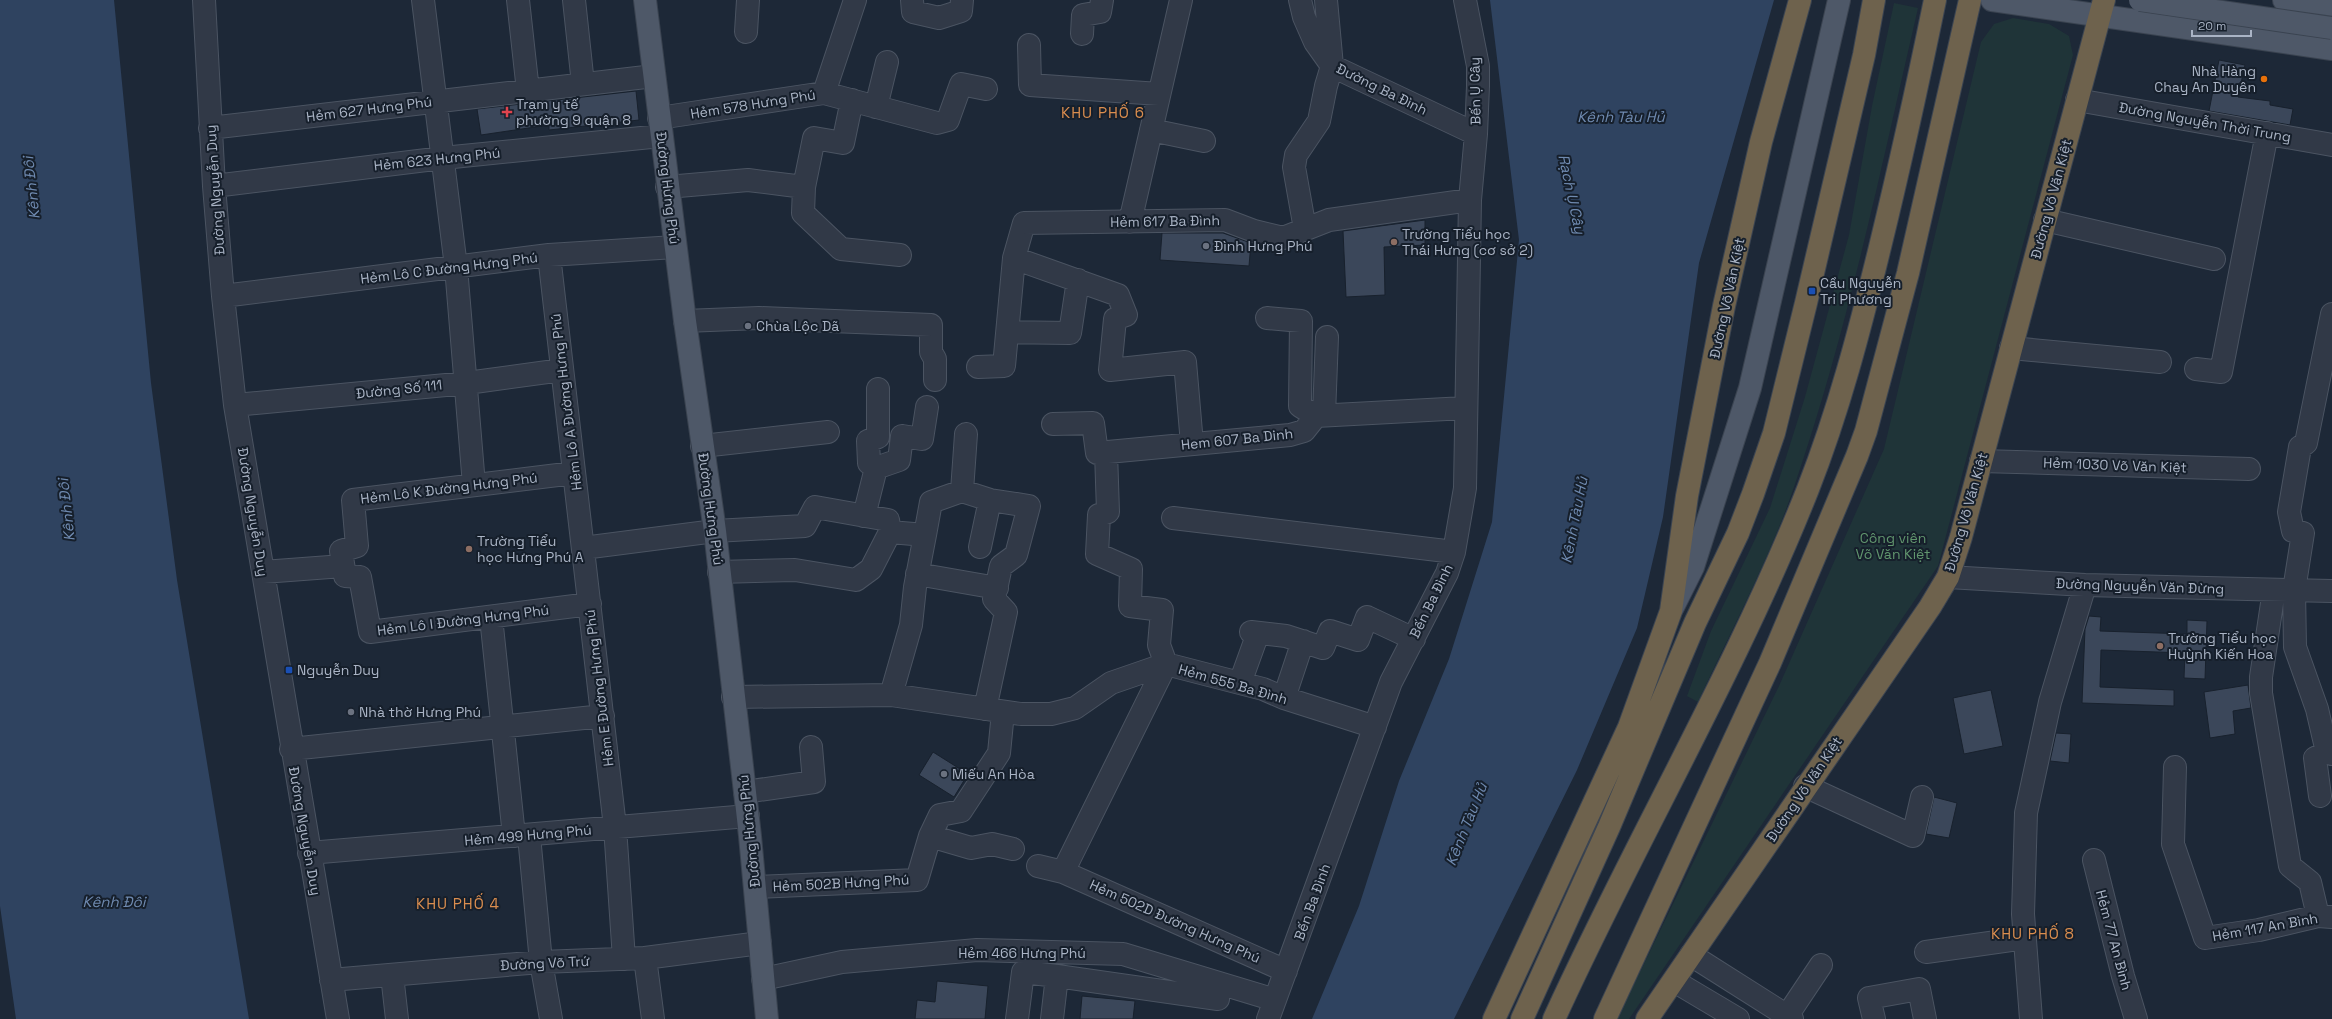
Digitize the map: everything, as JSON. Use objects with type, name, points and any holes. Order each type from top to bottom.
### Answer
[{"type":"highway","name":"Đường Võ Văn Kiệt","points":[[1494,1019],[1629,727],[1671,611],[1687,496],[1724,306],[1761,142],[1800,0]]},
{"type":"highway","points":[[1522,1019],[1610,827],[1695,623],[1738,533],[1774,433],[1864,55],[1874,0]]},
{"type":"highway","points":[[1554,1019],[1582,958],[1741,640],[1781,554],[1809,487],[1846,383],[1904,146],[1935,0]]},
{"type":"highway","points":[[1605,1019],[1770,663],[1857,456],[1866,431],[1908,273],[1970,0]]},
{"type":"highway","name":"Đường Võ Văn Kiệt","points":[[1647,1019],[1930,607],[1948,577],[1961,537],[2101,8]]},
{"type":"highway","points":[[1610,827],[1629,727]]},
{"type":"main road","name":"Đường Hưng Phú","points":[[644,0],[675,247],[715,531],[733,697],[748,816],[767,1019]]},
{"type":"main road","points":[[1671,611],[1693,567],[1750,388],[1839,0]]},
{"type":"main road","points":[[1992,0],[2101,8],[2154,24],[2332,48]]},
{"type":"main road","points":[[2140,0],[2332,28]]},
{"type":"main road","points":[[2154,24],[2159,0]]},
{"type":"main road","points":[[2284,0],[2332,7]]},
{"type":"street","name":"Đường Nguyễn Duy","points":[[204,0],[214,186],[223,296],[235,405],[291,749],[338,1019]]},
{"type":"street","points":[[423,0],[456,267],[467,383],[474,485]]},
{"type":"street","points":[[518,0],[528,91]]},
{"type":"street","points":[[574,0],[583,84]]},
{"type":"street","points":[[746,32],[748,0]]},
{"type":"street","points":[[824,93],[855,0]]},
{"type":"street","points":[[912,0],[914,12],[939,18],[961,11],[962,0]]},
{"type":"street","points":[[1082,34],[1083,15],[1100,12],[1102,0]]},
{"type":"street","points":[[1130,222],[1181,0]]},
{"type":"street","name":"Đường Ba Đình","points":[[1300,0],[1304,17],[1315,42],[1332,66],[1476,134]]},
{"type":"street","points":[[1305,229],[1294,167],[1296,155],[1319,121],[1326,86],[1332,66],[1326,0]]},
{"type":"street","name":"Bến Ụ Cây","points":[[1465,0],[1478,66],[1476,134]]},
{"type":"street","points":[[1029,45],[1030,85],[1051,85],[1159,94]]},
{"type":"street","points":[[876,107],[887,62]]},
{"type":"street","name":"Hẻm 627 Hưng Phú","points":[[210,128],[654,76]]},
{"type":"street","name":"Hẻm 578 Hưng Phú","points":[[660,127],[824,93],[937,124],[948,120],[961,84],[986,89]]},
{"type":"street","points":[[852,100],[843,143],[814,138],[804,187],[803,213],[841,249],[900,255]]},
{"type":"street","name":"Đường Nguyễn Thời Trung","points":[[2077,100],[2332,145]]},
{"type":"street","name":"Hẻm 623 Hưng Phú","points":[[214,186],[443,158],[660,127]]},
{"type":"street","points":[[1151,130],[1204,141]]},
{"type":"street","points":[[2196,369],[2221,372],[2267,133]]},
{"type":"street","name":"Bến Ba Đình","points":[[1272,1010],[1391,682],[1448,573],[1454,552],[1465,488],[1465,408],[1470,200],[1476,134]]},
{"type":"street","points":[[667,187],[748,180],[804,187]]},
{"type":"street","name":"Hẻm 617 Ba Đình","points":[[978,366],[1004,366],[1014,258],[1024,223],[1225,220],[1254,231],[1283,238],[1329,220],[1470,200]]},
{"type":"street","points":[[2045,220],[2214,259]]},
{"type":"street","name":"Hẻm Lô C Đường Hưng Phú","points":[[223,296],[549,255],[675,247]]},
{"type":"street","name":"Hẻm Lô A Đường Hưng Phú","points":[[549,255],[583,548]]},
{"type":"street","points":[[1014,258],[1118,295],[1126,315],[1115,319],[1110,370],[1186,362],[1192,444]]},
{"type":"street","points":[[1008,332],[1070,333],[1078,280]]},
{"type":"street","points":[[2325,917],[2310,882],[2290,866],[2261,693],[2261,677],[2284,590],[2303,533],[2293,531],[2289,512],[2300,447],[2306,443],[2332,314]]},
{"type":"street","points":[[685,321],[759,318],[931,326],[931,352],[935,358],[935,380]]},
{"type":"street","points":[[1267,318],[1301,321],[1300,406],[1320,416],[1465,408]]},
{"type":"street","points":[[1320,416],[1327,337]]},
{"type":"street","points":[[2011,348],[2160,362]]},
{"type":"street","name":"Đường Số 111","points":[[235,405],[467,383],[562,370]]},
{"type":"street","points":[[876,468],[869,463],[868,441],[878,437],[878,389]]},
{"type":"street","points":[[876,468],[899,460],[902,436],[922,439],[927,407]]},
{"type":"street","name":"Hem 607 Ba Dinh","points":[[1106,452],[1290,435],[1304,431],[1320,416]]},
{"type":"street","points":[[1053,424],[1093,423],[1097,453],[1106,452]]},
{"type":"street","points":[[702,446],[828,432]]},
{"type":"street","points":[[962,491],[966,434]]},
{"type":"street","name":"Hẻm 555 Ba Đình","points":[[1106,452],[1108,512],[1099,515],[1097,554],[1131,569],[1130,606],[1162,610],[1159,645],[1166,664],[1263,689],[1284,698],[1375,727]]},
{"type":"street","name":"Hẻm 1030 Võ Văn Kiệt","points":[[1981,461],[2249,469]]},
{"type":"street","points":[[864,516],[876,468]]},
{"type":"street","name":"Hẻm Lô K Đường Hưng Phú","points":[[343,566],[341,552],[357,546],[353,500],[574,473]]},
{"type":"street","points":[[891,695],[912,625],[917,574],[932,502],[962,491],[990,500],[1029,506],[1016,555],[1001,566],[994,599],[1006,612],[994,710]]},
{"type":"street","points":[[980,547],[990,500]]},
{"type":"street","points":[[583,548],[715,531],[805,526],[816,507],[888,520],[890,532],[871,569],[856,580],[795,570],[719,572]]},
{"type":"street","points":[[1173,518],[1454,552]]},
{"type":"street","points":[[890,532],[925,535]]},
{"type":"street","name":"Hẻm E Đường Hưng Phú","points":[[583,548],[615,827],[635,958],[653,1019]]},
{"type":"street","points":[[263,572],[343,566]]},
{"type":"street","name":"Hẻm Lô I Đường Hưng Phú","points":[[343,566],[345,576],[360,577],[370,632],[590,604]]},
{"type":"street","points":[[917,574],[997,588]]},
{"type":"street","name":"Đường Nguyễn Văn Đừng","points":[[1948,577],[2085,585],[2332,591]]},
{"type":"street","points":[[2031,1019],[2023,914],[2026,813],[2050,702],[2085,585]]},
{"type":"street","points":[[2284,590],[2295,647],[2318,709],[2329,748],[2315,758],[2320,796]]},
{"type":"street","points":[[491,617],[503,726],[551,1019]]},
{"type":"street","points":[[1240,683],[1255,632],[1286,636],[1323,648],[1330,631],[1358,640],[1367,617],[1414,638]]},
{"type":"street","points":[[1284,698],[1303,642]]},
{"type":"street","points":[[733,697],[891,695],[994,710],[1051,714],[1075,708],[1111,683],[1166,664]]},
{"type":"street","points":[[1063,872],[1166,664]]},
{"type":"street","name":"Hẻm 502B Hưng Phú","points":[[755,887],[917,880],[930,836],[940,815],[961,812],[999,753],[994,710]]},
{"type":"street","points":[[291,749],[602,716]]},
{"type":"street","points":[[745,792],[814,782],[812,747]]},
{"type":"street","name":"Hẻm 117 An Bình","points":[[2175,767],[2173,844],[2206,938],[2325,917]]},
{"type":"street","points":[[1806,786],[1913,836],[1922,797]]},
{"type":"street","name":"Hẻm 499 Hưng Phú","points":[[309,853],[748,816]]},
{"type":"street","points":[[930,836],[971,848],[992,844],[1013,849]]},
{"type":"street","name":"Hẻm 77 An Bình","points":[[2094,860],[2123,976],[2136,1019]]},
{"type":"street","name":"Hẻm 502D Đường Hưng Phú","points":[[1038,866],[1063,872],[1286,971]]},
{"type":"street","points":[[1926,952],[2025,938]]},
{"type":"street","name":"Đường Võ Trứ","points":[[331,980],[541,962],[635,958],[760,943]]},
{"type":"street","name":"Hẻm 466 Hưng Phú","points":[[763,979],[842,962],[977,950],[1122,954],[1272,1010]]},
{"type":"street","points":[[1691,955],[1790,1017],[1821,965]]},
{"type":"street","points":[[1017,1019],[1022,972],[1218,999]]},
{"type":"street","points":[[392,975],[397,1019]]},
{"type":"street","points":[[1052,1019],[1057,976]]},
{"type":"street","points":[[1674,981],[1738,1019]]},
{"type":"street","points":[[1874,1019],[1869,998],[1919,989],[1925,1019]]},
{"type":"green space","points":[[1894,3],[1918,8],[1877,188],[1831,367],[1795,484],[1774,540],[1750,594],[1698,702],[1687,696],[1711,631],[1770,508],[1805,397],[1849,235],[1872,106]]},
{"type":"green space","name":"Công viên Võ Văn Kiệt","points":[[2013,18],[2049,24],[2069,36],[2073,55],[1938,566],[1629,1019],[1617,1019],[1779,686],[1884,449],[1981,42],[1994,24]]},
{"type":"water","name":"Kênh Đôi","points":[[0,0],[114,0],[151,383],[177,580],[249,1019],[16,1019],[0,906]]},
{"type":"water","name":"Kênh Tàu Hủ","points":[[1490,0],[1774,0],[1699,263],[1663,517],[1637,628],[1577,770],[1454,1019],[1312,1019],[1359,906],[1399,781],[1449,659],[1492,522],[1519,240]]},
{"type":"building","points":[[2219,60],[2245,65],[2238,97],[2270,101],[2270,105],[2293,109],[2290,125],[2209,111]]},
{"type":"building","points":[[636,91],[639,120],[549,130],[549,125],[481,135],[477,109]]},
{"type":"building","points":[[1425,220],[1425,245],[1384,247],[1385,295],[1346,297],[1343,231]]},
{"type":"building","name":"Đình Hưng Phú","points":[[1162,233],[1223,233],[1251,243],[1249,266],[1160,260]]},
{"type":"building","points":[[2089,616],[2101,617],[2100,631],[2187,634],[2187,620],[2207,621],[2205,679],[2184,678],[2185,653],[2101,650],[2100,687],[2174,690],[2174,706],[2082,703],[2085,629]]},
{"type":"building","points":[[2248,685],[2251,708],[2233,711],[2235,734],[2210,738],[2204,692]]},
{"type":"building","points":[[1991,690],[2003,746],[1964,754],[1953,698]]},
{"type":"building","points":[[2056,733],[2071,734],[2069,763],[2050,761]]},
{"type":"building","name":"Miếu An Hòa","points":[[933,752],[968,774],[954,797],[919,775]]},
{"type":"building","points":[[1934,797],[1957,803],[1949,838],[1926,834]]},
{"type":"building","points":[[937,981],[988,986],[985,1019],[915,1019],[917,1000],[935,1002]]},
{"type":"building","points":[[1082,996],[1135,1001],[1133,1019],[1080,1019]]},
{"type":"place","name":"Nhà Hàng Chay An Duyên","points":[[2264,79]]},
{"type":"place","name":"Trạm y tế phường 9 quận 8","points":[[507,112]]},
{"type":"place","name":"Trường Tiểu học Thái Hưng (cơ sở 2)","points":[[1394,242]]},
{"type":"place","name":"Đình Hưng Phú","points":[[1206,246]]},
{"type":"place","name":"Cầu Nguyễn Tri Phương","points":[[1812,291]]},
{"type":"place","name":"Chùa Lộc Dã","points":[[748,326]]},
{"type":"place","name":"Trường Tiểu học Hưng Phú A","points":[[469,549]]},
{"type":"place","name":"Trường Tiểu học Huỳnh Kiến Hoa","points":[[2160,646]]},
{"type":"place","name":"Nguyễn Duy","points":[[289,670]]},
{"type":"place","name":"Nhà thờ Hưng Phú","points":[[351,712]]},
{"type":"place","name":"Miếu An Hòa","points":[[944,774]]},
{"type":"district","name":"KHU PHỐ 6","points":[[1103,112]]},
{"type":"district","name":"KHU PHỐ 4","points":[[458,903]]},
{"type":"district","name":"KHU PHỐ 8","points":[[2033,933]]},
{"type":"water label","name":"Rạch Ụ Cây","points":[[1572,194]]}]
